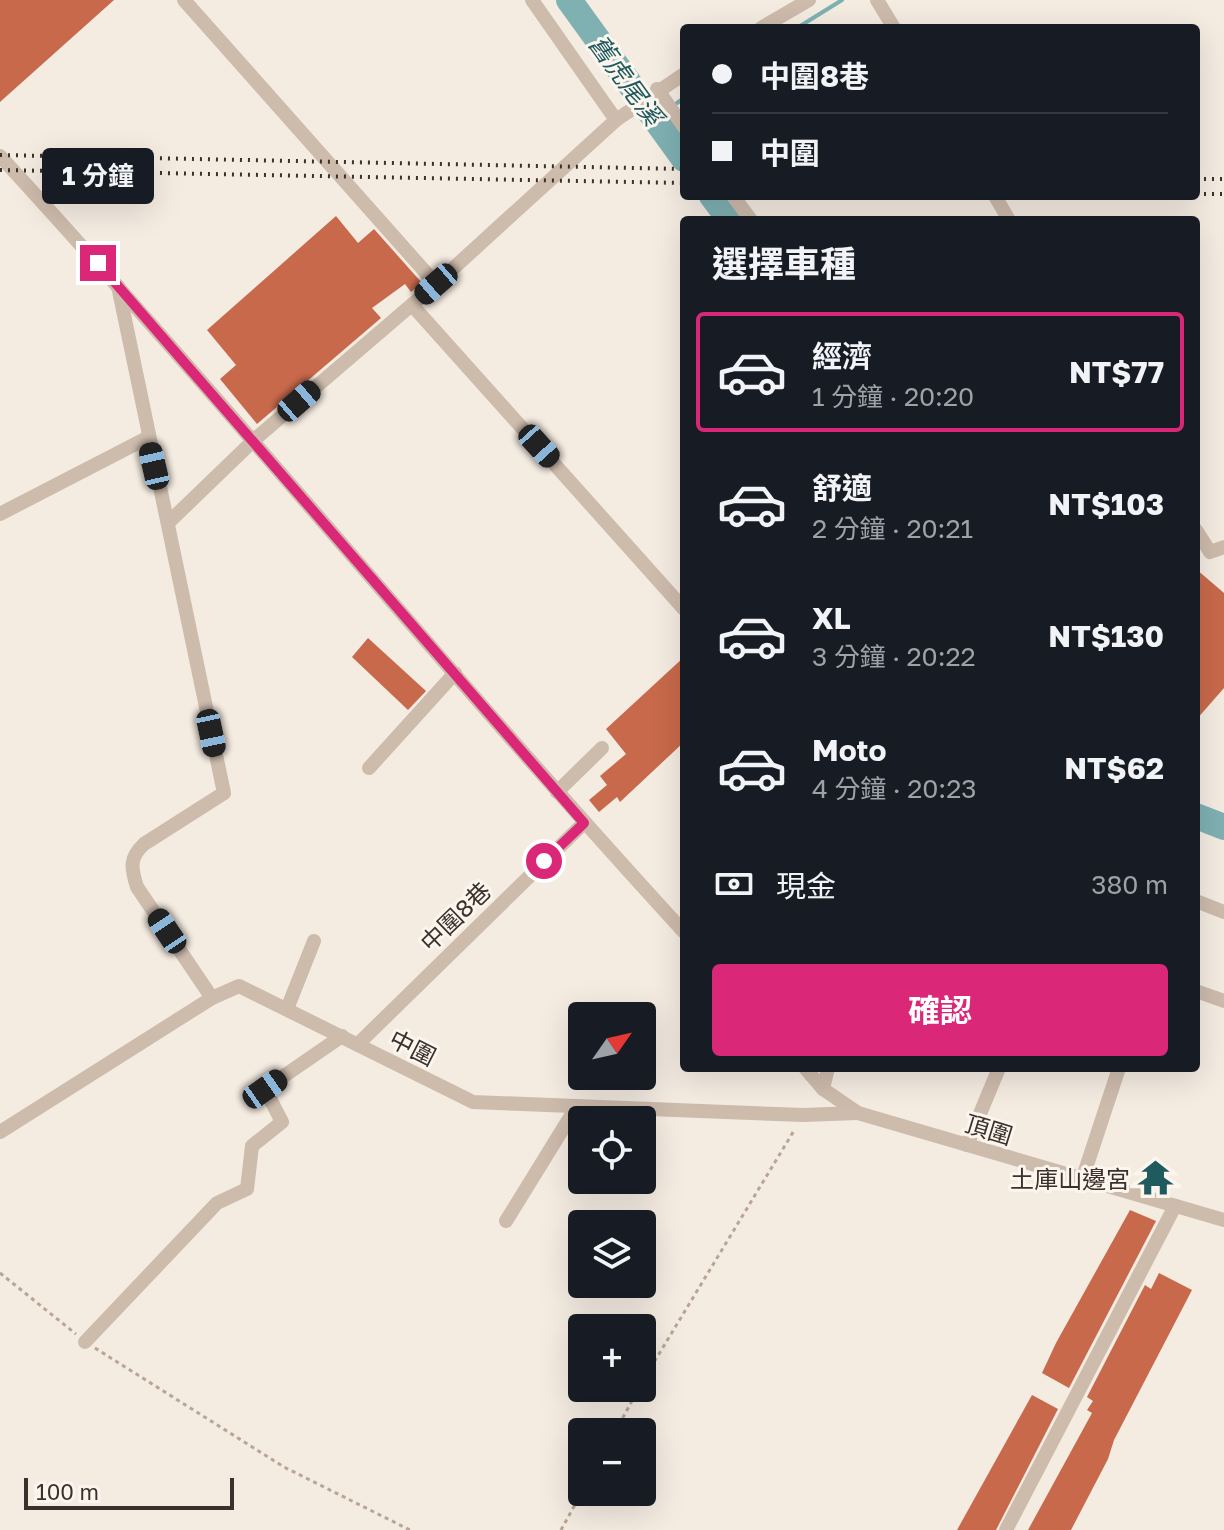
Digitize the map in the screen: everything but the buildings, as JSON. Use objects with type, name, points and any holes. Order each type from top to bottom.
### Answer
[{"type":"street","points":[[184,0],[436,284]]},
{"type":"street","points":[[532,0],[616,120]]},
{"type":"street","points":[[768,24],[809,0]]},
{"type":"street","points":[[877,0],[892,24]]},
{"type":"street","points":[[168,523],[254,440],[436,284],[616,120],[680,76]]},
{"type":"street","points":[[654,92],[680,122]]},
{"type":"street","points":[[0,156],[117,284],[584,823],[680,928]]},
{"type":"street","points":[[117,284],[224,793],[144,844],[135,852],[130,866],[137,887],[212,998]]},
{"type":"street","points":[[412,305],[680,605]]},
{"type":"street","points":[[0,514],[147,438]]},
{"type":"street","points":[[1200,536],[1210,552],[1224,547]]},
{"type":"street","points":[[369,768],[455,673]]},
{"type":"street","points":[[557,792],[602,748]]},
{"type":"street","name":"中圍8巷","points":[[358,1044],[584,823]]},
{"type":"street","points":[[1200,903],[1224,912]]},
{"type":"street","points":[[287,1009],[314,941]]},
{"type":"street","name":"中圍","points":[[0,1132],[212,998],[239,986],[473,1102],[577,1106]]},
{"type":"street","points":[[1200,992],[1224,1001]]},
{"type":"street","points":[[85,1342],[217,1203],[247,1189],[252,1146],[282,1122],[265,1089],[342,1036]]},
{"type":"street","name":"頂圍","points":[[808,1072],[823,1089],[858,1113],[1224,1220]]},
{"type":"street","points":[[823,1089],[827,1072]]},
{"type":"street","points":[[967,1145],[997,1072]]},
{"type":"street","points":[[1082,1180],[1118,1072]]},
{"type":"street","name":"中圍","points":[[656,1109],[803,1115],[858,1113]]},
{"type":"street","points":[[506,1221],[568,1121]]},
{"type":"street","points":[[1006,1530],[1175,1206]]},
{"type":"path","points":[[656,1359],[803,1115]]},
{"type":"path","points":[[0,1273],[85,1342],[284,1467],[410,1530]]},
{"type":"path","points":[[561,1530],[574,1506]]},
{"type":"waterway","name":"舊虎尾溪","points":[[569,0],[680,153]]},
{"type":"waterway","points":[[803,24],[842,0]]},
{"type":"waterway","name":"舊虎尾溪","points":[[655,121],[661,116]]},
{"type":"waterway","name":"舊虎尾溪","points":[[715,200],[727,216]]},
{"type":"waterway","name":"舊虎尾溪","points":[[1200,818],[1224,827]]},
{"type":"railway","points":[[0,155],[680,169]]},
{"type":"railway","points":[[0,170],[680,183]]},
{"type":"railway","points":[[1200,179],[1224,179]]},
{"type":"railway","points":[[1200,194],[1224,194]]},
{"type":"place","name":"土庫山邊宮","points":[[1156,1178]]},
{"type":"route","points":[[98,263],[584,823],[544,861]]}]
